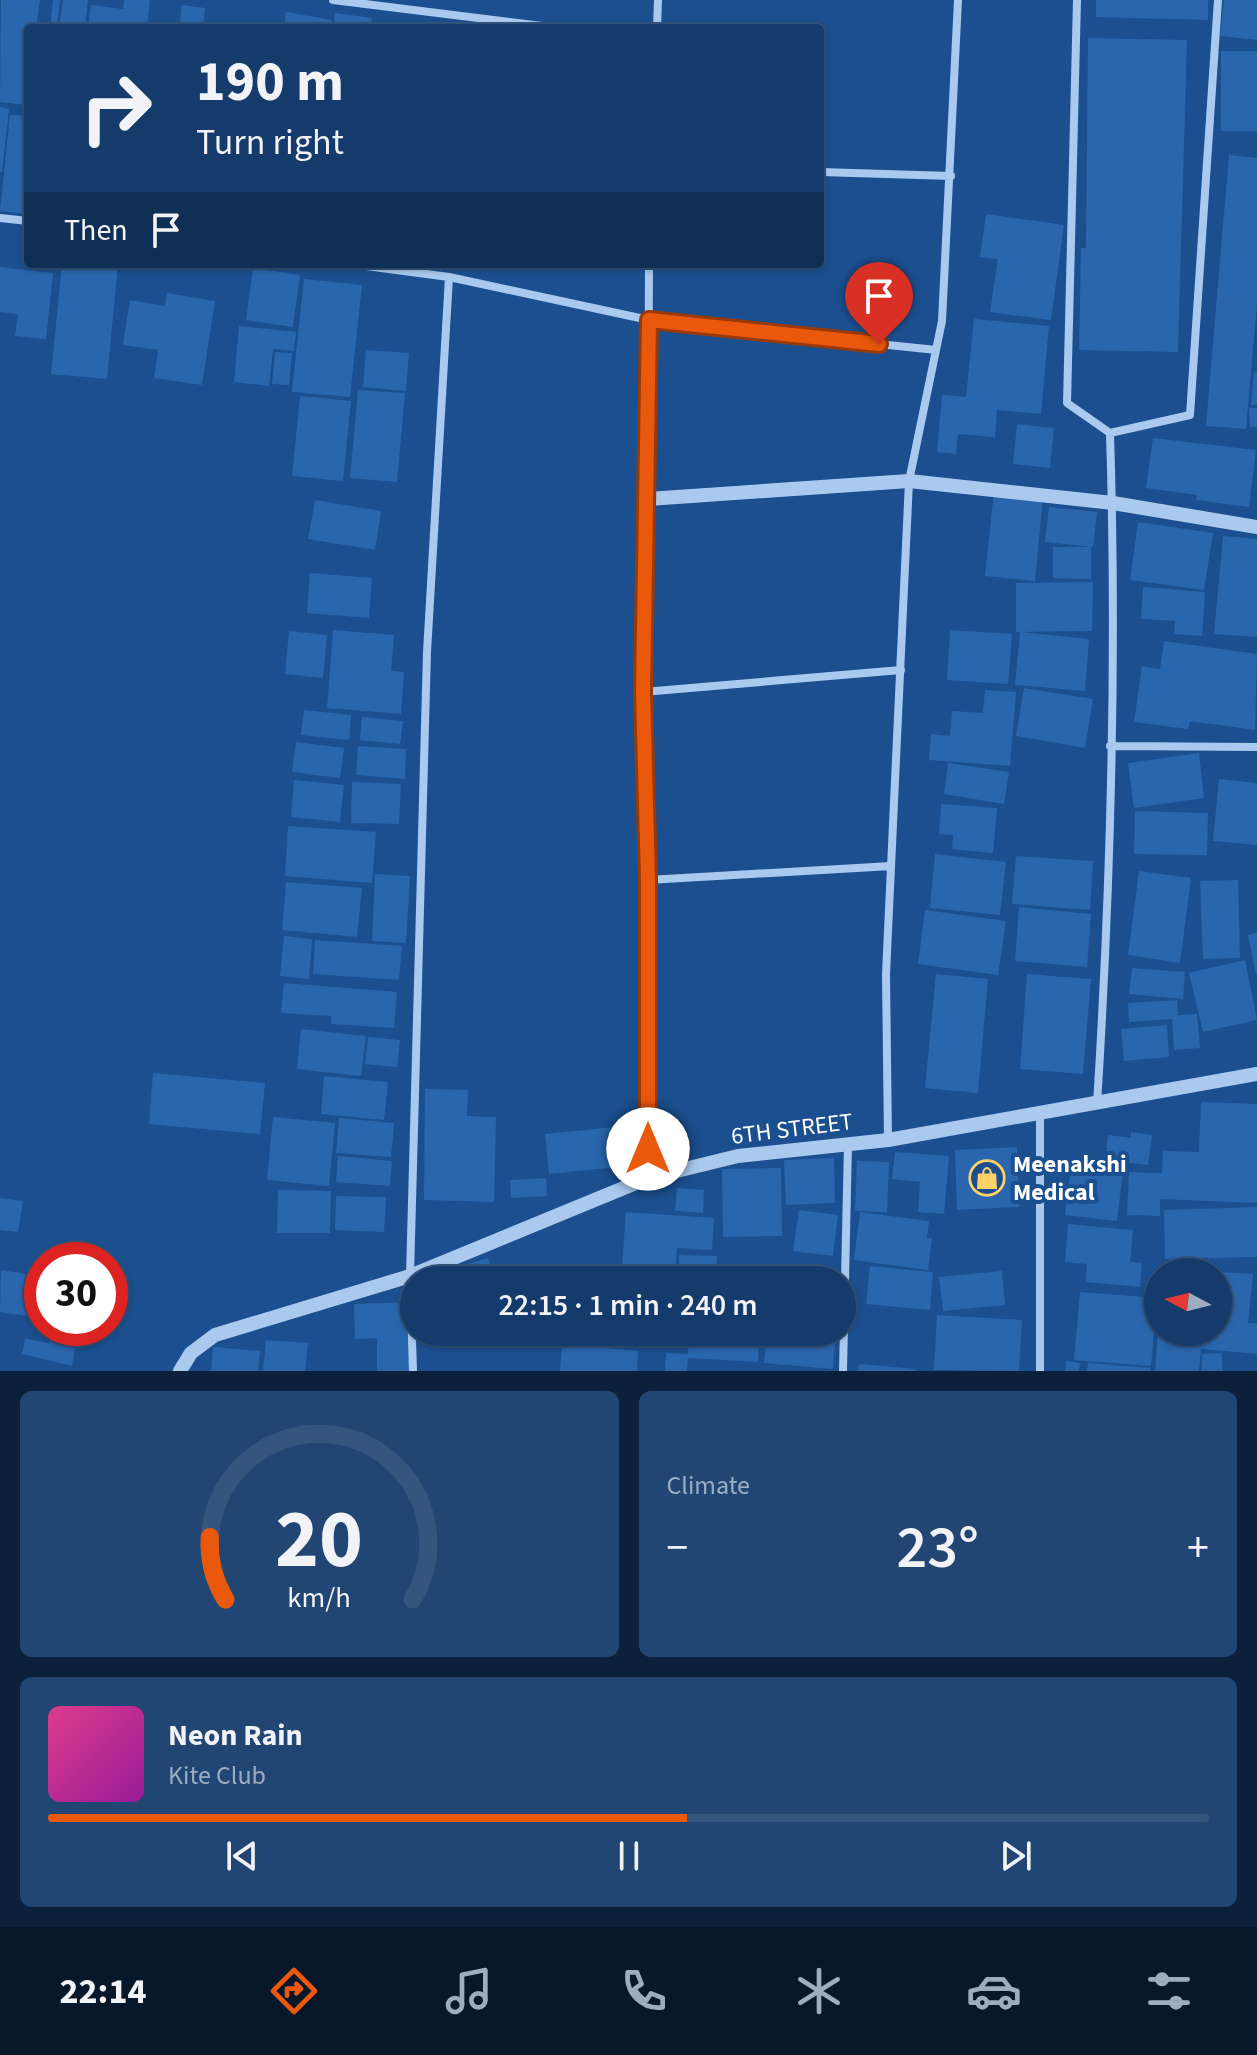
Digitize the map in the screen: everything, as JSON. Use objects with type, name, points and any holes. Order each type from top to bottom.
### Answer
[{"type":"street","points":[[333,0],[526,24]]},
{"type":"street","points":[[657,24],[658,0]]},
{"type":"street","points":[[888,1140],[886,974],[909,481],[942,321],[958,0]]},
{"type":"street","points":[[1077,0],[1067,403],[1110,433],[1190,415],[1218,0]]},
{"type":"street","points":[[824,172],[951,176]]},
{"type":"street","points":[[0,218],[24,221]]},
{"type":"street","points":[[381,268],[449,277],[649,320],[936,350]]},
{"type":"street","points":[[648,1178],[648,880],[643,692],[649,268]]},
{"type":"street","points":[[410,1266],[427,652],[449,277]]},
{"type":"street","points":[[1097,1105],[1109,908],[1113,503],[1110,433]]},
{"type":"street","points":[[648,499],[909,481],[1113,503],[1257,527]]},
{"type":"street","points":[[643,692],[901,670]]},
{"type":"street","points":[[1110,746],[1257,747]]},
{"type":"street","points":[[648,880],[891,866]]},
{"type":"street","name":"6TH STREET","points":[[434,1266],[648,1178],[738,1156],[888,1140],[1257,1074]]},
{"type":"street","points":[[1040,1114],[1040,1371]]},
{"type":"street","points":[[843,1371],[848,1144]]},
{"type":"street","name":"6TH STREET","points":[[180,1371],[191,1353],[215,1335],[400,1279]]},
{"type":"street","points":[[412,1346],[413,1371]]},
{"type":"building","points":[[1,0],[40,0],[37,24],[24,24],[24,105],[0,102]]},
{"type":"building","points":[[53,0],[60,0],[57,24],[50,24]]},
{"type":"building","points":[[63,0],[88,0],[85,24],[59,24]]},
{"type":"building","points":[[124,0],[150,0],[147,24],[89,24],[91,5],[123,9]]},
{"type":"building","points":[[1096,0],[1208,0],[1208,20],[1096,17]]},
{"type":"building","points":[[1224,0],[1257,0],[1257,40],[1220,36]]},
{"type":"building","points":[[182,5],[205,8],[203,24],[180,24]]},
{"type":"building","points":[[286,12],[332,20],[332,24],[284,24]]},
{"type":"building","points":[[335,13],[372,18],[371,24],[334,24]]},
{"type":"building","points":[[1088,38],[1187,40],[1178,352],[1079,350],[1081,248],[1086,248]]},
{"type":"building","points":[[1221,51],[1257,51],[1257,131],[1221,131]]},
{"type":"building","points":[[0,107],[9,109],[2,172],[0,172]]},
{"type":"building","points":[[10,115],[24,116],[24,214],[0,211]]},
{"type":"building","points":[[1229,155],[1257,158],[1257,304],[1246,429],[1206,426]]},
{"type":"building","points":[[986,214],[1064,225],[1051,320],[990,312],[998,259],[980,257]]},
{"type":"building","points":[[0,267],[53,273],[46,339],[15,336],[18,314],[0,312]]},
{"type":"building","points":[[62,268],[118,268],[107,379],[51,374]]},
{"type":"building","points":[[253,268],[300,275],[293,327],[246,320]]},
{"type":"building","points":[[304,279],[362,285],[350,397],[292,392]]},
{"type":"building","points":[[167,293],[215,301],[202,385],[154,378],[158,350],[123,345],[130,300],[165,306]]},
{"type":"building","points":[[974,319],[1049,326],[1041,414],[997,410],[995,437],[958,434],[956,454],[937,452],[942,395],[966,397]]},
{"type":"building","points":[[239,326],[296,332],[294,351],[273,349],[269,386],[234,382]]},
{"type":"building","points":[[366,350],[409,353],[406,391],[363,387]]},
{"type":"building","points":[[275,352],[292,353],[289,385],[272,384]]},
{"type":"building","points":[[1254,372],[1257,373],[1257,405],[1251,405]]},
{"type":"building","points":[[358,390],[405,393],[397,482],[350,478]]},
{"type":"building","points":[[300,396],[351,401],[343,481],[292,476]]},
{"type":"building","points":[[1249,408],[1257,408],[1257,426],[1250,427]]},
{"type":"building","points":[[1017,424],[1054,428],[1050,468],[1013,464]]},
{"type":"building","points":[[1153,438],[1256,450],[1249,507],[1196,500],[1197,495],[1146,488]]},
{"type":"building","points":[[994,491],[1043,496],[1035,581],[985,576]]},
{"type":"building","points":[[315,500],[381,511],[375,550],[308,539]]},
{"type":"building","points":[[1049,507],[1097,512],[1093,547],[1045,542]]},
{"type":"building","points":[[1138,522],[1213,533],[1204,590],[1130,580]]},
{"type":"building","points":[[1223,536],[1257,539],[1257,637],[1214,634]]},
{"type":"building","points":[[1053,547],[1091,547],[1091,579],[1053,578]]},
{"type":"building","points":[[310,573],[372,578],[369,618],[307,613]]},
{"type":"building","points":[[1093,582],[1092,631],[1016,632],[1016,583]]},
{"type":"building","points":[[1143,587],[1205,592],[1202,636],[1174,634],[1175,621],[1141,619]]},
{"type":"building","points":[[333,630],[394,635],[391,671],[404,672],[401,714],[327,708]]},
{"type":"building","points":[[950,630],[1012,634],[1008,684],[947,680]]},
{"type":"building","points":[[289,631],[327,635],[323,678],[285,674]]},
{"type":"building","points":[[1020,632],[1089,639],[1085,691],[1015,685]]},
{"type":"building","points":[[1164,641],[1257,654],[1255,730],[1190,721],[1188,729],[1134,722],[1142,666],[1160,669]]},
{"type":"building","points":[[1024,688],[1093,699],[1085,748],[1016,736]]},
{"type":"building","points":[[985,690],[1016,692],[1010,766],[929,760],[931,734],[950,736],[952,711],[983,713]]},
{"type":"building","points":[[304,710],[351,715],[349,740],[301,735]]},
{"type":"building","points":[[362,717],[403,721],[400,744],[360,740]]},
{"type":"building","points":[[296,742],[344,748],[340,778],[292,772]]},
{"type":"building","points":[[358,746],[406,749],[405,779],[356,775]]},
{"type":"building","points":[[1199,753],[1204,798],[1134,808],[1128,763]]},
{"type":"building","points":[[948,763],[1009,772],[1004,804],[944,794]]},
{"type":"building","points":[[1219,779],[1257,783],[1257,845],[1213,841]]},
{"type":"building","points":[[294,780],[344,785],[340,822],[291,817]]},
{"type":"building","points":[[352,782],[401,784],[399,824],[351,823]]},
{"type":"building","points":[[941,804],[997,808],[993,853],[952,849],[953,835],[939,834]]},
{"type":"building","points":[[1135,811],[1208,813],[1207,855],[1134,854]]},
{"type":"building","points":[[288,826],[376,832],[372,883],[285,876]]},
{"type":"building","points":[[935,854],[1006,862],[1000,915],[930,908]]},
{"type":"building","points":[[1016,856],[1093,861],[1090,910],[1012,904]]},
{"type":"building","points":[[1139,871],[1191,878],[1180,963],[1128,955]]},
{"type":"building","points":[[375,874],[410,876],[406,943],[372,941]]},
{"type":"building","points":[[1238,880],[1240,958],[1203,959],[1200,881]]},
{"type":"building","points":[[286,882],[362,888],[357,937],[282,930]]},
{"type":"building","points":[[1019,907],[1091,914],[1087,967],[1015,961]]},
{"type":"building","points":[[925,910],[1006,921],[998,975],[918,964]]},
{"type":"building","points":[[1257,933],[1257,974],[1256,974],[1248,935]]},
{"type":"building","points":[[284,936],[312,939],[309,979],[280,976]]},
{"type":"building","points":[[315,940],[402,946],[399,980],[313,974]]},
{"type":"building","points":[[1245,960],[1257,1020],[1203,1032],[1189,973]]},
{"type":"building","points":[[1132,968],[1185,972],[1183,999],[1129,994]]},
{"type":"building","points":[[936,974],[988,979],[978,1093],[925,1088]]},
{"type":"building","points":[[1027,974],[1091,979],[1083,1074],[1020,1069]]},
{"type":"building","points":[[284,983],[397,992],[394,1028],[331,1024],[331,1016],[281,1013]]},
{"type":"building","points":[[1177,1000],[1178,1015],[1197,1014],[1200,1048],[1174,1050],[1172,1019],[1129,1022],[1128,1003]]},
{"type":"building","points":[[1167,1025],[1169,1057],[1124,1061],[1121,1029]]},
{"type":"building","points":[[301,1029],[366,1036],[361,1076],[297,1069]]},
{"type":"building","points":[[368,1037],[400,1040],[397,1067],[365,1064]]},
{"type":"building","points":[[153,1073],[265,1083],[260,1134],[149,1124]]},
{"type":"building","points":[[324,1076],[388,1082],[384,1120],[321,1114]]},
{"type":"building","points":[[425,1089],[468,1090],[467,1116],[496,1117],[494,1202],[424,1200]]},
{"type":"building","points":[[1201,1102],[1257,1104],[1257,1203],[1160,1199],[1160,1216],[1127,1215],[1129,1172],[1162,1173],[1163,1151],[1199,1152]]},
{"type":"building","points":[[273,1117],[335,1123],[329,1186],[267,1180]]},
{"type":"building","points":[[339,1118],[394,1123],[391,1157],[336,1153]]},
{"type":"building","points":[[614,1127],[618,1167],[549,1174],[545,1134]]},
{"type":"building","points":[[1131,1132],[1152,1135],[1148,1165],[1124,1162],[1117,1221],[1065,1215],[1071,1166],[1104,1170],[1108,1135],[1131,1138]]},
{"type":"building","name":"Meenakshi Medical","points":[[1017,1147],[1019,1207],[957,1210],[955,1150]]},
{"type":"building","points":[[895,1152],[949,1156],[944,1214],[918,1212],[920,1182],[892,1179]]},
{"type":"building","points":[[338,1156],[392,1161],[390,1186],[336,1182]]},
{"type":"building","points":[[834,1158],[835,1203],[786,1205],[784,1160]]},
{"type":"building","points":[[857,1161],[889,1162],[887,1212],[855,1211]]},
{"type":"building","points":[[781,1168],[782,1236],[723,1237],[722,1169]]},
{"type":"building","points":[[546,1178],[547,1196],[511,1198],[510,1180]]},
{"type":"building","points":[[677,1188],[704,1190],[703,1213],[675,1211]]},
{"type":"building","points":[[278,1190],[331,1191],[330,1233],[277,1233]]},
{"type":"building","points":[[336,1196],[386,1197],[384,1232],[335,1230]]},
{"type":"building","points":[[0,1198],[23,1201],[18,1232],[0,1230]]},
{"type":"building","points":[[1257,1207],[1257,1257],[1165,1258],[1164,1210]]},
{"type":"building","points":[[799,1210],[838,1215],[833,1256],[793,1251]]},
{"type":"building","points":[[626,1212],[714,1218],[712,1250],[677,1248],[676,1266],[622,1266]]},
{"type":"building","points":[[860,1212],[929,1221],[927,1238],[932,1238],[928,1270],[854,1260]]},
{"type":"building","points":[[1068,1224],[1133,1230],[1130,1262],[1142,1263],[1140,1287],[1086,1282],[1087,1264],[1065,1262]]},
{"type":"building","points":[[679,1255],[717,1256],[717,1266],[679,1266]]},
{"type":"building","points":[[488,1258],[490,1266],[461,1266]]},
{"type":"building","points":[[870,1266],[933,1272],[930,1310],[866,1304]]},
{"type":"building","points":[[1,1270],[24,1274],[24,1315],[0,1312]]},
{"type":"building","points":[[1002,1271],[1005,1305],[943,1311],[939,1277]]},
{"type":"building","points":[[1232,1273],[1253,1274],[1248,1323],[1257,1323],[1257,1354],[1201,1349],[1199,1371],[1155,1371],[1157,1346],[1232,1346]]},
{"type":"building","points":[[1080,1292],[1144,1297],[1144,1346],[1153,1346],[1151,1366],[1074,1360]]},
{"type":"building","points":[[400,1302],[400,1346],[409,1346],[410,1371],[377,1371],[377,1338],[355,1339],[354,1304]]},
{"type":"building","points":[[937,1315],[1022,1320],[1019,1371],[934,1370]]},
{"type":"building","points":[[266,1340],[308,1343],[305,1371],[263,1371]]},
{"type":"building","points":[[24,1344],[75,1346],[72,1366],[22,1354]]},
{"type":"building","points":[[562,1346],[638,1351],[637,1371],[560,1371]]},
{"type":"building","points":[[688,1346],[759,1346],[758,1362],[688,1358],[687,1371],[665,1371],[666,1353],[688,1354]]},
{"type":"building","points":[[766,1346],[835,1346],[833,1369],[764,1363]]},
{"type":"building","points":[[213,1347],[260,1351],[258,1371],[211,1371]]},
{"type":"building","points":[[1222,1353],[1222,1371],[1202,1371],[1202,1354]]},
{"type":"building","points":[[1066,1361],[1080,1363],[1079,1371],[1065,1371]]},
{"type":"building","points":[[1088,1363],[1151,1368],[1150,1371],[1087,1371]]},
{"type":"building","points":[[859,1364],[916,1369],[916,1371],[858,1371]]},
{"type":"place","name":"Meenakshi Medical","points":[[987,1178]]},
{"type":"route","points":[[648,1149],[648,880],[643,692],[649,320],[879,344]]}]
